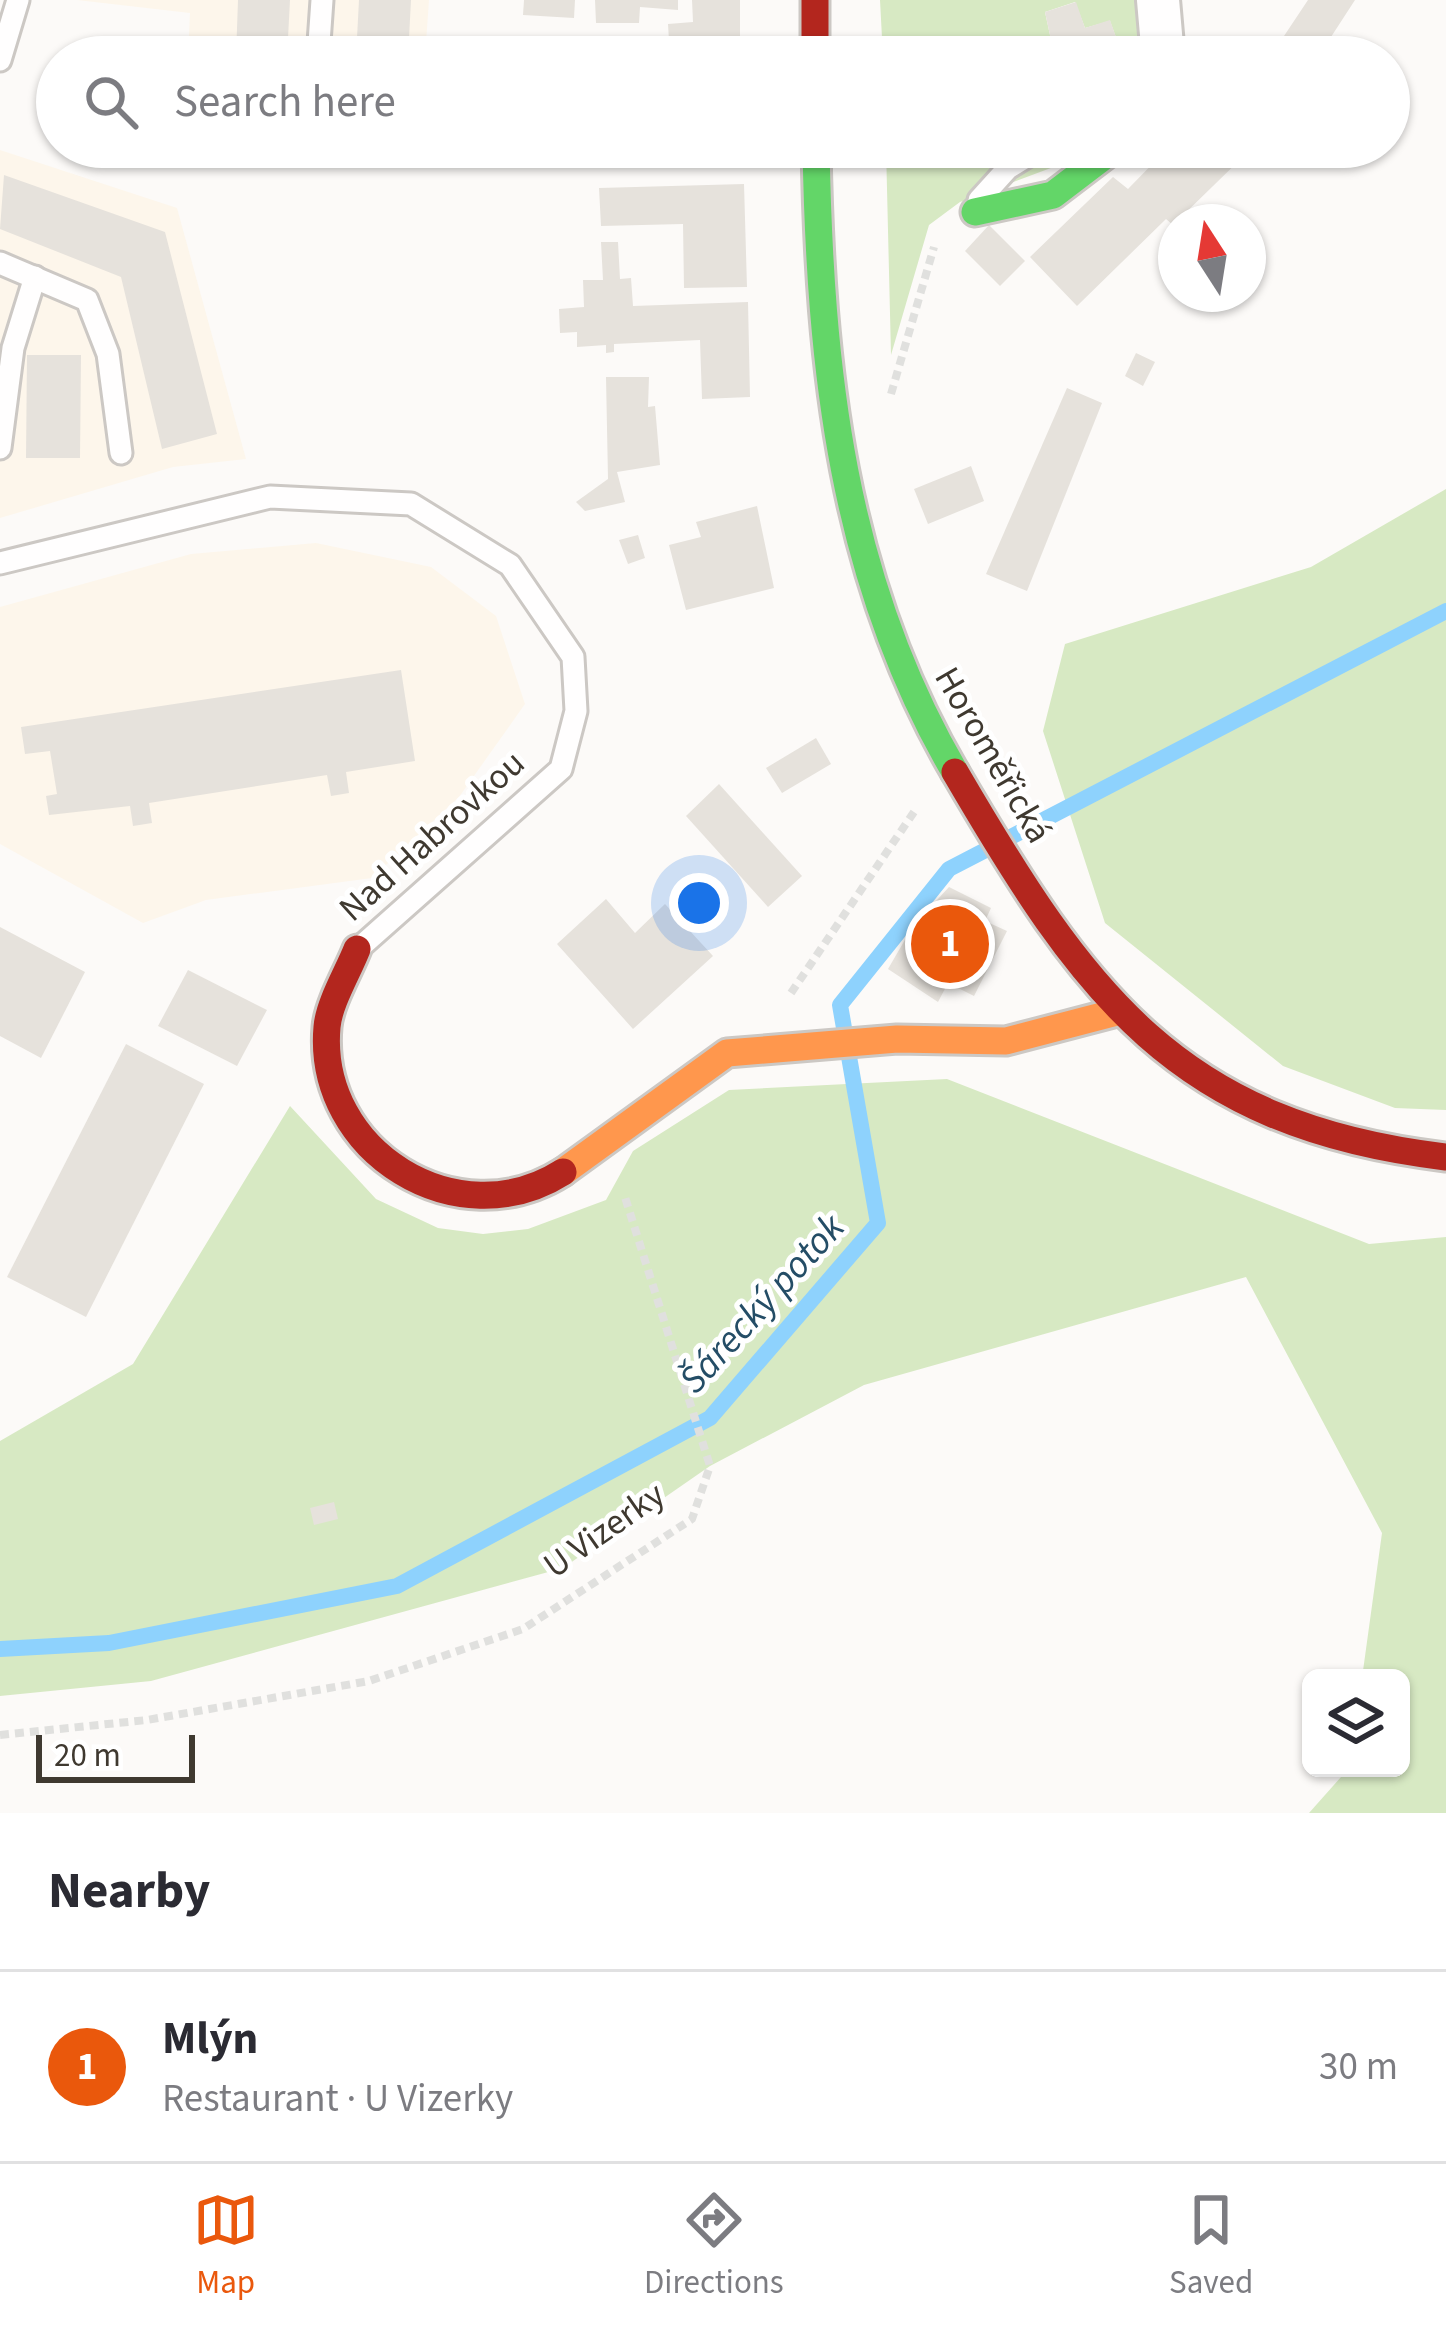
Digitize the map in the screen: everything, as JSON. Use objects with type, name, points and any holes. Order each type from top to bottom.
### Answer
[{"type":"main road","points":[[815,0],[815,36]]},
{"type":"main road","name":"Horoměřická","points":[[816,168],[817,242],[857,540],[920,709],[1015,868],[1117,1012],[1190,1071],[1272,1116],[1341,1139],[1446,1157]]},
{"type":"main road","points":[[975,212],[1033,206],[1078,184],[1094,168]]},
{"type":"main road","name":"Nad Habrovkou","points":[[357,949],[327,1027],[337,1099],[371,1154],[420,1183],[456,1195],[495,1198],[557,1176],[607,1136]]},
{"type":"main road","points":[[607,1136],[728,1053],[875,1040],[1006,1041],[1117,1012]]},
{"type":"street","points":[[1158,0],[1161,36]]},
{"type":"lane","points":[[0,60],[18,0]]},
{"type":"lane","points":[[319,36],[322,0]]},
{"type":"lane","points":[[975,212],[981,193],[1014,168]]},
{"type":"lane","points":[[0,263],[87,300],[108,354],[121,453]]},
{"type":"lane","points":[[0,448],[13,348],[34,277]]},
{"type":"lane","name":"Nad Habrovkou","points":[[0,563],[271,496],[411,504],[510,565],[574,657],[576,712],[561,769],[357,949]]},
{"type":"path","points":[[899,372],[935,241],[975,212]]},
{"type":"path","points":[[750,1048],[927,793]]},
{"type":"path","name":"U Vizerky","points":[[0,1736],[147,1720],[369,1681],[523,1629],[692,1520],[710,1466],[607,1136]]},
{"type":"shaded area","points":[[77,0],[429,0],[426,36],[189,36],[190,13]]},
{"type":"shaded area","points":[[0,150],[36,162],[36,168],[55,168],[177,208],[246,459],[173,467],[0,518]]},
{"type":"shaded area","points":[[316,543],[431,567],[496,616],[525,704],[459,797],[372,878],[206,900],[143,923],[0,844],[0,607],[191,554]]},
{"type":"green space","points":[[880,0],[1141,0],[1145,36],[1115,36],[1110,21],[1085,28],[1075,2],[1045,12],[1050,36],[882,36]]},
{"type":"green space","points":[[887,168],[1051,168],[960,202],[929,225],[891,355]]},
{"type":"green space","points":[[1446,489],[1446,1110],[1395,1108],[1283,1066],[1105,923],[1043,731],[1065,644],[1311,567]]},
{"type":"green space","points":[[947,1079],[1369,1244],[1446,1237],[1446,1813],[1309,1813],[1341,1777],[1410,1777],[1410,1669],[1363,1669],[1382,1533],[1246,1277],[864,1385],[710,1466],[563,1568],[151,1681],[0,1696],[0,1441],[133,1364],[290,1106],[376,1199],[438,1228],[483,1234],[528,1229],[606,1200],[633,1151],[729,1090]]},
{"type":"building","points":[[238,0],[290,0],[288,36],[237,36]]},
{"type":"building","points":[[359,0],[411,0],[409,36],[357,36]]},
{"type":"building","points":[[524,0],[575,0],[574,18],[523,15]]},
{"type":"building","points":[[595,0],[678,0],[678,10],[640,7],[639,23],[596,23]]},
{"type":"building","points":[[692,0],[740,0],[740,36],[669,36],[668,24],[693,22]]},
{"type":"building","points":[[1308,0],[1355,0],[1332,36],[1284,36]]},
{"type":"building","points":[[1076,2],[1085,28],[1110,20],[1116,36],[1050,36],[1045,12]]},
{"type":"building","points":[[1148,168],[1231,168],[1195,204],[1158,204],[1158,227],[1077,306],[1030,257],[1113,177],[1128,189]]},
{"type":"building","points":[[4,175],[165,232],[217,434],[162,449],[121,277],[0,229]]},
{"type":"building","points":[[744,184],[747,287],[684,288],[683,224],[601,226],[599,188]]},
{"type":"building","points":[[989,225],[1025,261],[1000,286],[965,251]]},
{"type":"building","points":[[601,242],[618,242],[620,279],[631,278],[633,306],[748,302],[750,397],[702,399],[700,340],[614,344],[614,352],[606,353],[606,345],[577,347],[577,332],[560,333],[559,309],[584,307],[583,280],[603,280]]},
{"type":"building","points":[[1136,353],[1155,362],[1143,386],[1125,376]]},
{"type":"building","points":[[27,355],[81,355],[80,458],[26,458]]},
{"type":"building","points":[[606,377],[649,377],[648,407],[655,406],[660,465],[617,472],[625,502],[585,511],[576,502],[608,479]]},
{"type":"building","points":[[1067,388],[1102,403],[1027,591],[986,574]]},
{"type":"building","points":[[971,466],[984,501],[928,524],[914,489]]},
{"type":"building","points":[[757,506],[774,588],[686,610],[669,545],[701,537],[696,522]]},
{"type":"building","points":[[638,535],[645,558],[628,564],[619,540]]},
{"type":"building","points":[[401,670],[415,761],[346,772],[349,793],[331,796],[327,775],[149,803],[152,823],[133,826],[130,806],[49,815],[46,796],[57,794],[50,751],[25,754],[21,727]]},
{"type":"building","points":[[816,738],[831,764],[782,793],[766,768]]},
{"type":"building","points":[[719,784],[802,876],[768,907],[686,816]]},
{"type":"building","points":[[949,887],[991,908],[985,921],[1007,931],[974,996],[948,983],[938,1002],[888,969],[913,926]]},
{"type":"building","points":[[606,899],[635,933],[665,904],[713,956],[633,1029],[557,944]]},
{"type":"building","points":[[0,927],[85,972],[41,1058],[0,1036]]},
{"type":"building","points":[[188,970],[267,1010],[237,1066],[158,1026]]},
{"type":"building","points":[[126,1044],[204,1084],[86,1317],[7,1277]]},
{"type":"building","points":[[334,1502],[338,1519],[314,1525],[310,1508]]},
{"type":"waterway","name":"Šárecký potok","points":[[0,1649],[109,1643],[397,1586],[710,1418],[878,1223],[840,1005],[949,869],[1446,611]]},
{"type":"traffic: fast","points":[[817,168],[832,391],[862,548],[917,699],[955,772]]},
{"type":"traffic: fast","points":[[975,212],[1053,195],[1088,168]]},
{"type":"traffic: slow","points":[[563,1172],[727,1053],[897,1039],[1006,1041],[1117,1012]]},
{"type":"traffic: jam","points":[[815,0],[815,36]]},
{"type":"traffic: jam","points":[[955,772],[1048,921],[1096,982],[1148,1035],[1206,1079],[1274,1114],[1353,1140],[1446,1157]]},
{"type":"traffic: jam","points":[[357,949],[327,1027],[330,1072],[344,1112],[369,1145],[402,1171],[439,1189],[480,1195],[522,1190],[563,1172]]},
{"type":"place","name":"Mlýn","points":[[950,944]]}]
